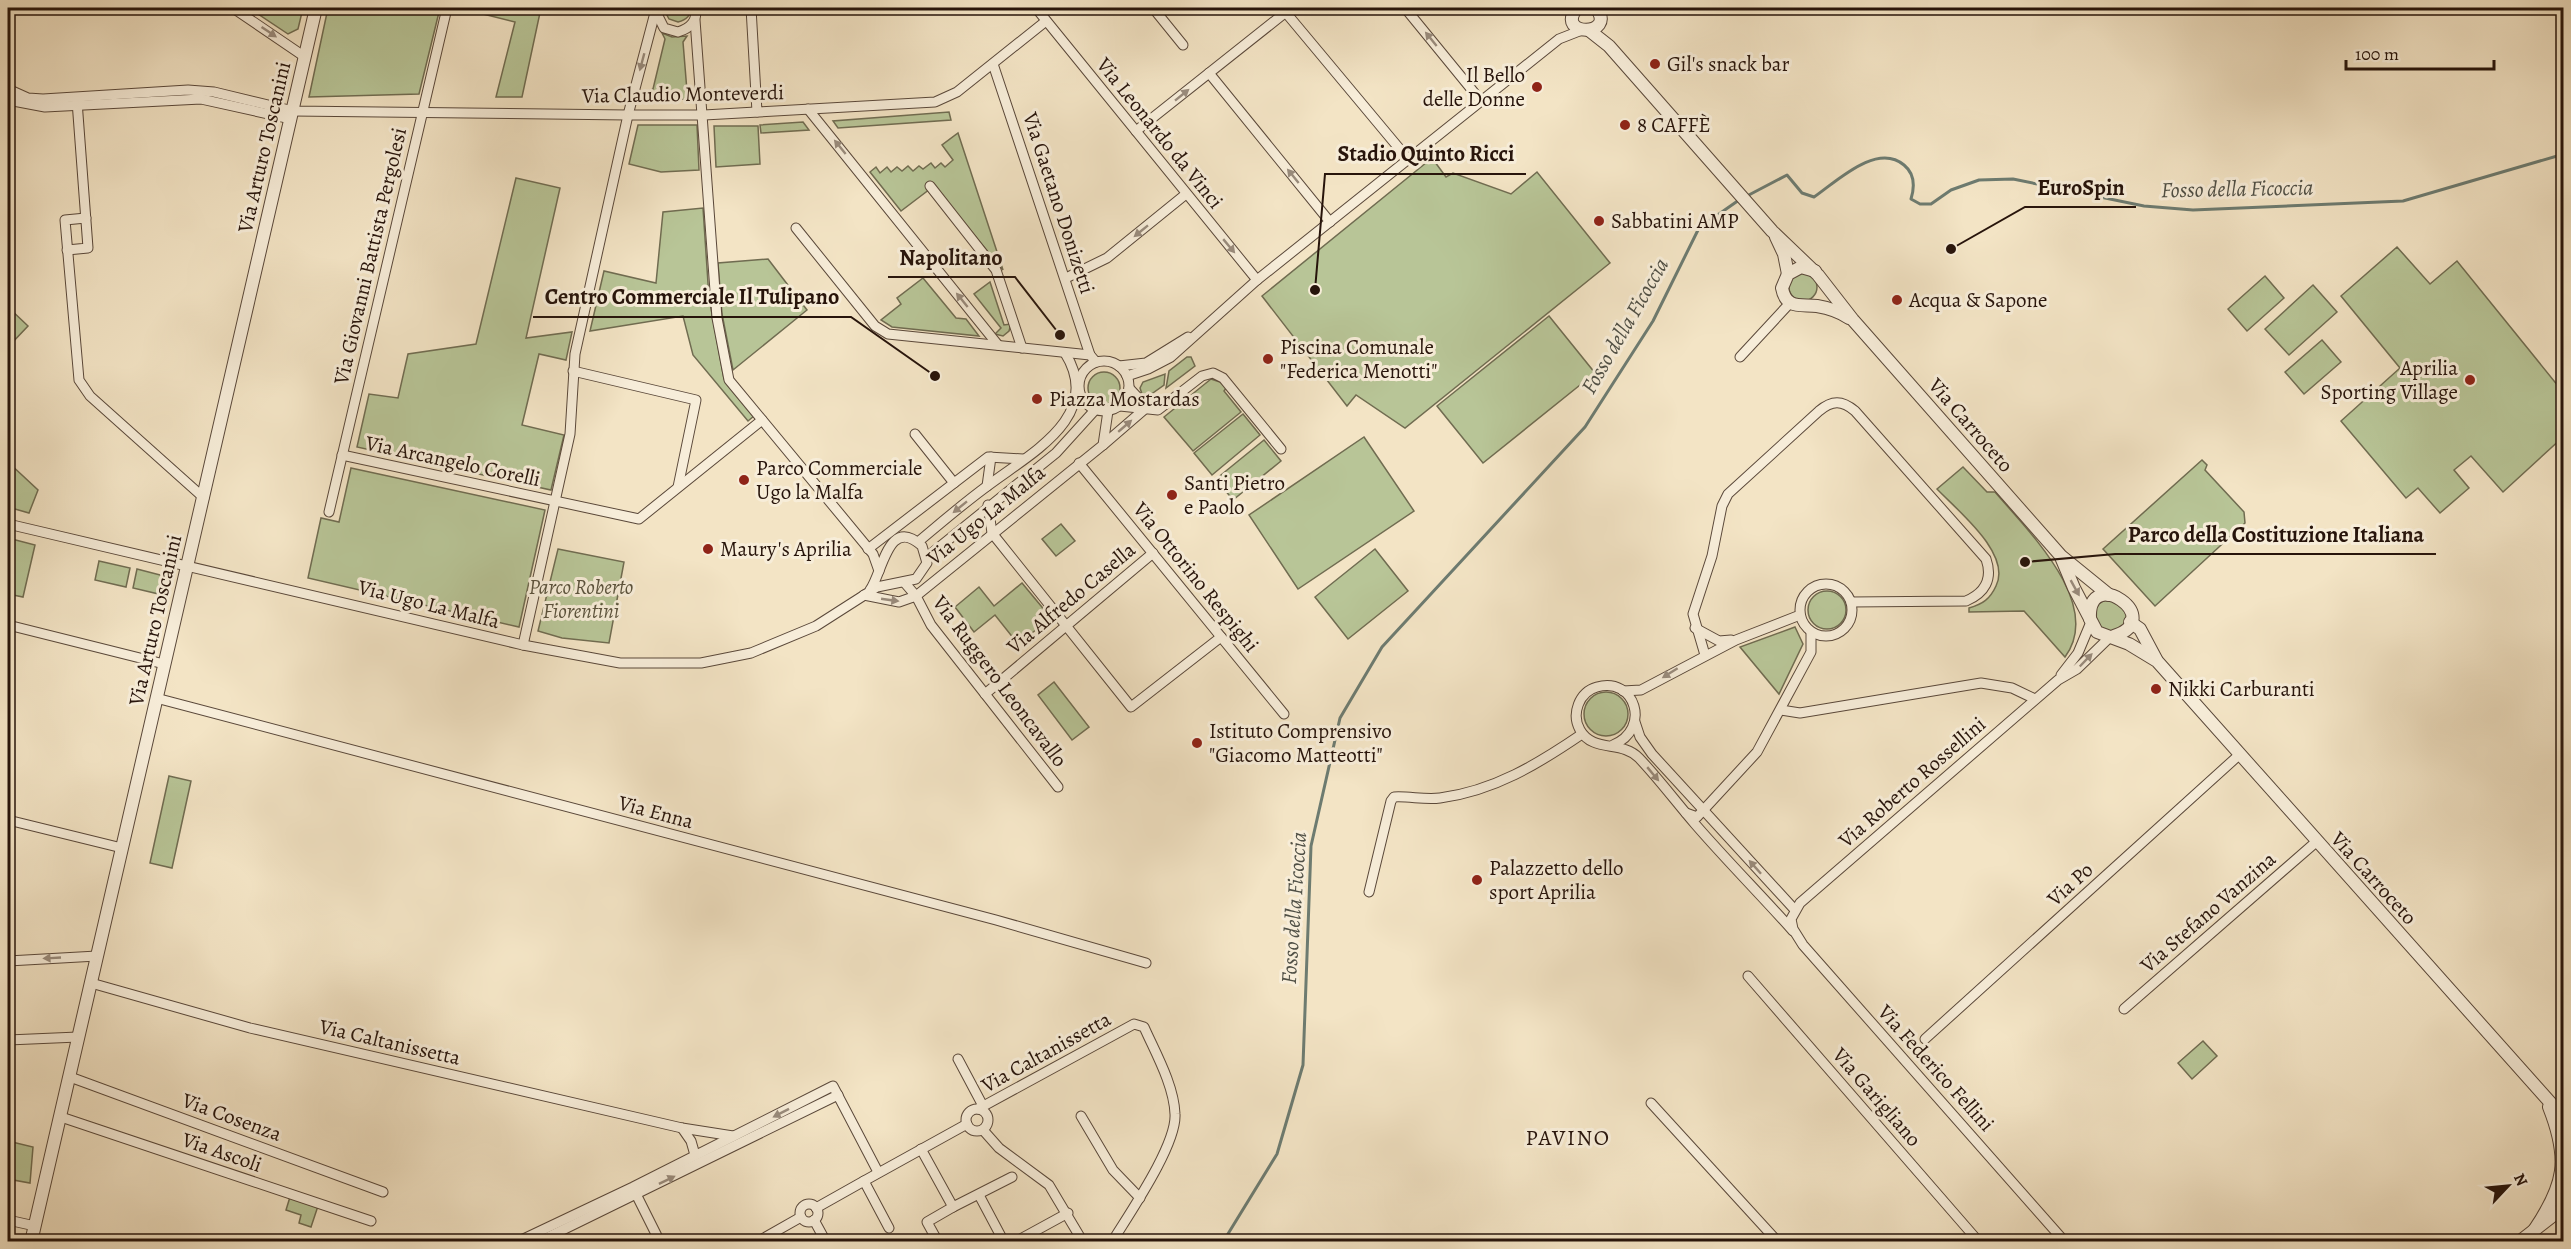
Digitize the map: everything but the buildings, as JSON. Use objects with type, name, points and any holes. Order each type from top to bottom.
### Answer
[{"type":"street","points":[[233,8],[305,57]]},
{"type":"street","name":"Via Arturo Toscanini","points":[[31,1242],[316,8]]},
{"type":"street","name":"Via Giovanni Battista Pergolesi","points":[[329,513],[447,8]]},
{"type":"street","points":[[656,8],[659,22],[671,31],[685,30],[695,20]]},
{"type":"street","points":[[523,645],[557,502],[572,426],[573,370],[628,115],[656,8]]},
{"type":"street","points":[[696,8],[695,20],[704,115],[717,318],[729,380],[870,551],[878,564],[877,579]]},
{"type":"street","points":[[751,8],[757,112]]},
{"type":"street","name":"Via Leonardo da Vinci","points":[[1036,8],[1257,280]]},
{"type":"street","points":[[1153,8],[1183,45]]},
{"type":"street","points":[[1405,8],[1481,101]]},
{"type":"street","points":[[1136,131],[1284,10],[1408,159]]},
{"type":"street","points":[[1559,39],[1574,11]]},
{"type":"street","name":"Via Carroceto","points":[[1574,11],[1575,26],[1586,30],[1609,46],[1772,231],[1818,275],[1853,320],[2061,556],[2109,595],[2126,603],[2130,611],[2130,622],[2140,629],[2157,661],[2564,1118]]},
{"type":"street","points":[[1127,376],[1165,362],[1257,280],[1559,39],[1596,26],[1600,12]]},
{"type":"street","name":"Via Carroceto","points":[[1600,12],[1609,46]]},
{"type":"street","name":"Via Claudio Monteverdi","points":[[77,102],[201,99],[292,115],[423,112],[704,115],[941,101],[957,92],[1046,21]]},
{"type":"street","name":"Via Gaetano Donizetti","points":[[993,64],[1093,358]]},
{"type":"street","points":[[1209,73],[1330,222]]},
{"type":"street","points":[[8,89],[36,99],[77,102]]},
{"type":"street","points":[[8,100],[38,107],[77,102]]},
{"type":"street","points":[[67,250],[88,248],[77,102]]},
{"type":"street","points":[[808,109],[998,345]]},
{"type":"street","points":[[930,186],[996,270],[1022,348]]},
{"type":"street","points":[[1066,278],[1107,258],[1186,194]]},
{"type":"street","points":[[86,219],[65,220],[77,371],[81,386],[204,498]]},
{"type":"street","points":[[795,228],[880,331],[896,336],[1065,353],[1112,362],[1119,366],[1127,376],[1129,388],[1147,407]]},
{"type":"street","name":"Via Carroceto","points":[[1772,231],[1784,254],[1788,274],[1782,288],[1790,303],[1800,308],[1811,306],[1833,309],[1853,320]]},
{"type":"street","points":[[1788,274],[1802,267],[1818,275],[1822,294],[1811,306]]},
{"type":"street","points":[[1740,357],[1790,303]]},
{"type":"street","points":[[1119,366],[1146,363],[1193,335]]},
{"type":"street","points":[[1065,353],[1078,383],[1082,400],[1095,410],[1108,411],[1120,406],[1147,407],[1158,410],[1202,376],[1213,373],[1223,378],[1281,449]]},
{"type":"street","points":[[1078,383],[1093,358]]},
{"type":"street","points":[[573,370],[696,400],[678,488]]},
{"type":"street","name":"Via Ugo La Malfa","points":[[918,542],[1056,433],[1072,407],[1078,383]]},
{"type":"street","points":[[1120,406],[1129,388]]},
{"type":"street","points":[[1705,655],[1695,628],[1693,614],[1712,556],[1722,506],[1728,494],[1819,411],[1829,403],[1838,402],[1855,411],[1986,559],[1989,568],[1984,588],[1976,597],[1966,601],[1851,603]]},
{"type":"street","points":[[1079,463],[1147,407]]},
{"type":"street","name":"Via Ugo La Malfa","points":[[867,592],[922,575],[927,556],[1066,443],[1095,410]]},
{"type":"street","points":[[1103,445],[1108,411]]},
{"type":"street","points":[[678,488],[762,420]]},
{"type":"street","points":[[915,434],[954,483]]},
{"type":"street","name":"Via Arcangelo Corelli","points":[[342,455],[639,519],[678,488]]},
{"type":"street","points":[[870,551],[954,483],[991,457],[1023,459]]},
{"type":"street","points":[[987,486],[991,457]]},
{"type":"street","name":"Via Ugo La Malfa","points":[[916,596],[1079,463]]},
{"type":"street","name":"Via Ottorino Respighi","points":[[1079,463],[1284,714]]},
{"type":"street","points":[[988,505],[992,533],[1131,707],[1221,637]]},
{"type":"street","name":"Via Ugo La Malfa","points":[[8,524],[523,645],[620,663],[709,662],[752,654],[795,636],[836,614],[867,592],[877,579],[883,558],[891,543],[897,539],[904,538],[918,542],[927,556]]},
{"type":"street","points":[[867,592],[899,602],[916,596],[888,574],[883,558],[870,551]]},
{"type":"street","name":"Via Alfredo Casella","points":[[984,694],[1153,553]]},
{"type":"street","name":"Via Carroceto","points":[[2061,556],[2097,632],[2112,637],[2157,661]]},
{"type":"street","points":[[1686,813],[1697,817],[1704,811],[1757,752],[1782,710],[1811,652],[1830,636],[1846,627],[1852,611],[1851,603],[1841,588],[1824,584],[1815,586],[1802,598],[1800,615],[1811,632],[1811,652]]},
{"type":"street","points":[[2090,621],[2091,608],[2095,602],[2109,595]]},
{"type":"street","name":"Via Ruggero Leoncavallo","points":[[916,596],[929,623],[1058,787]]},
{"type":"street","points":[[1797,936],[1637,755],[1613,745],[1596,744],[1582,734],[1576,716],[1581,698],[1587,691],[1605,685],[1623,691],[1641,690],[1736,640],[1800,615]]},
{"type":"street","name":"Via Roberto Rossellini","points":[[2058,680],[2078,653],[2090,621]]},
{"type":"street","points":[[2112,637],[2125,630],[2130,622]]},
{"type":"street","points":[[8,626],[164,664]]},
{"type":"street","points":[[1695,628],[1719,641],[1736,640]]},
{"type":"street","points":[[1811,632],[1830,636]]},
{"type":"street","name":"Via Roberto Rossellini","points":[[1793,915],[2035,699],[2058,680],[2078,669],[2112,637]]},
{"type":"street","points":[[1782,710],[1800,713],[1981,683],[2012,688],[2035,699]]},
{"type":"street","points":[[1613,745],[1627,736],[1635,722],[1634,705],[1623,691]]},
{"type":"street","name":"Via Enna","points":[[156,698],[996,920],[1146,963]]},
{"type":"street","name":"Via Federico Fellini","points":[[1635,722],[1640,737],[1652,754],[1793,915],[1797,936],[2065,1242]]},
{"type":"street","points":[[1369,892],[1391,801],[1394,797],[1438,798],[1473,793],[1513,776],[1582,734]]},
{"type":"street","name":"Via Po","points":[[1925,1039],[2239,755]]},
{"type":"street","points":[[8,820],[122,848]]},
{"type":"street","name":"Via Stefano Vanzina","points":[[2124,1009],[2316,842]]},
{"type":"street","points":[[8,961],[97,956]]},
{"type":"street","name":"Via Garigliano","points":[[1748,976],[1979,1242]]},
{"type":"street","name":"Via Caltanissetta","points":[[91,983],[250,1028],[682,1128],[733,1136]]},
{"type":"street","name":"Via Caltanissetta","points":[[981,1107],[1134,1024],[1140,1024],[1144,1028],[1171,1092],[1175,1116],[1172,1134],[1140,1198],[1112,1242]]},
{"type":"street","points":[[8,1040],[78,1036]]},
{"type":"street","points":[[958,1059],[988,1119],[983,1130]]},
{"type":"street","name":"Via Cosenza","points":[[70,1077],[383,1192]]},
{"type":"street","points":[[517,1242],[635,1191],[695,1155],[733,1136],[835,1091]]},
{"type":"street","points":[[835,1091],[878,1172]]},
{"type":"street","points":[[538,1242],[835,1091]]},
{"type":"street","points":[[2533,1232],[2551,1206],[2562,1170],[2562,1148],[2545,1098]]},
{"type":"street","points":[[1651,1103],[1778,1242]]},
{"type":"street","points":[[981,1107],[968,1113],[967,1124],[972,1130],[983,1130],[999,1148],[1044,1180],[1068,1213],[1083,1242]]},
{"type":"street","points":[[1082,1116],[1113,1170],[1140,1198]]},
{"type":"street","name":"Via Ascoli","points":[[61,1117],[371,1221]]},
{"type":"street","points":[[816,1208],[967,1124]]},
{"type":"street","points":[[682,1128],[691,1141],[695,1155]]},
{"type":"street","points":[[921,1149],[953,1207]]},
{"type":"street","points":[[938,1242],[927,1222],[1012,1177]]},
{"type":"street","points":[[864,1180],[889,1228]]},
{"type":"street","points":[[635,1191],[660,1242]]},
{"type":"street","points":[[980,1195],[1004,1242]]},
{"type":"street","points":[[809,1203],[816,1208],[817,1216],[814,1220],[805,1221],[801,1217],[799,1212],[804,1204],[809,1203]]},
{"type":"street","points":[[2519,1242],[2563,1208]]},
{"type":"street","points":[[1015,1242],[1068,1213]]},
{"type":"street","points":[[757,1242],[801,1217]]},
{"type":"street","points":[[8,1220],[34,1226]]},
{"type":"street","points":[[814,1220],[826,1242]]},
{"type":"green space","points":[[249,8],[303,8],[298,29],[288,34]]},
{"type":"green space","points":[[328,8],[440,8],[419,94],[309,97]]},
{"type":"green space","points":[[459,8],[541,8],[522,97],[496,97],[515,22]]},
{"type":"green space","points":[[663,8],[691,8],[688,17],[678,22],[669,19]]},
{"type":"green space","points":[[662,33],[672,37],[687,36],[683,42],[687,91],[695,95],[695,99],[643,100],[645,93],[653,89],[665,39]]},
{"type":"green space","points":[[949,112],[951,120],[838,128],[833,121]]},
{"type":"green space","points":[[803,122],[809,130],[761,133],[760,125]]},
{"type":"green space","points":[[638,125],[697,125],[699,170],[661,172],[629,164]]},
{"type":"green space","points":[[714,126],[758,126],[760,164],[716,167]]},
{"type":"green space","points":[[958,133],[1003,270],[934,186],[901,211],[870,172],[876,167],[880,173],[887,167],[891,172],[897,167],[902,171],[908,166],[913,171],[919,166],[923,169],[931,163],[935,168],[941,163],[945,167],[953,160],[942,145]]},
{"type":"green space","points":[[1432,158],[1446,177],[1453,173],[1511,194],[1537,172],[1610,263],[1405,428],[1356,395],[1347,406],[1262,296]]},
{"type":"green space","points":[[516,178],[560,188],[526,338],[572,332],[566,360],[539,354],[522,425],[564,435],[551,490],[357,447],[369,394],[398,398],[408,354],[476,344]]},
{"type":"green space","points":[[703,208],[709,298],[724,379],[754,416],[748,421],[693,355],[683,316],[590,331],[604,271],[656,283],[663,212]]},
{"type":"green space","name":"Aprilia Sporting Village","points":[[2397,247],[2430,284],[2457,261],[2563,392],[2563,437],[2503,492],[2471,456],[2454,470],[2469,488],[2440,513],[2418,488],[2406,498],[2341,421],[2400,368],[2341,296]]},
{"type":"green space","points":[[768,259],[807,310],[733,370],[722,314],[718,263]]},
{"type":"green space","points":[[1803,273],[1813,277],[1817,287],[1813,297],[1803,301],[1793,297],[1789,287],[1793,277]]},
{"type":"green space","points":[[2265,276],[2284,298],[2247,331],[2228,309]]},
{"type":"green space","points":[[923,278],[956,318],[966,319],[979,336],[892,327],[881,320],[901,304],[897,298]]},
{"type":"green space","points":[[990,282],[1004,325],[1011,324],[1009,331],[1003,336],[995,334],[1001,328],[974,294]]},
{"type":"green space","points":[[2313,285],[2337,312],[2289,355],[2265,329]]},
{"type":"green space","points":[[8,307],[28,326],[8,347]]},
{"type":"green space","points":[[1549,316],[1595,373],[1483,463],[1437,406]]},
{"type":"green space","points":[[2322,340],[2341,362],[2304,394],[2285,372]]},
{"type":"green space","points":[[1187,357],[1191,357],[1195,366],[1166,388],[1169,371]]},
{"type":"green space","name":"Piazza Mostardas","points":[[1104,372],[1115,377],[1120,388],[1115,399],[1104,404],[1093,399],[1088,388],[1093,377]]},
{"type":"green space","points":[[1165,374],[1164,385],[1150,395],[1142,394],[1140,388],[1143,382]]},
{"type":"green space","points":[[1211,379],[1227,387],[1224,391],[1241,412],[1193,451],[1164,417]]},
{"type":"green space","points":[[1243,414],[1260,435],[1212,475],[1194,453]]},
{"type":"green space","points":[[1364,437],[1414,511],[1298,589],[1249,515]]},
{"type":"green space","points":[[1264,440],[1281,461],[1233,500],[1216,479]]},
{"type":"green space","points":[[2202,460],[2207,465],[2205,470],[2244,512],[2245,523],[2155,606],[2103,549]]},
{"type":"green space","points":[[8,462],[38,490],[29,513],[8,507]]},
{"type":"green space","points":[[1963,467],[1987,492],[1995,492],[2042,547],[2057,569],[2069,592],[2075,614],[2075,636],[2065,657],[2024,611],[1969,612],[1969,608],[1989,598],[1996,586],[1999,574],[1990,547],[1969,521],[1937,489]]},
{"type":"green space","points":[[351,468],[545,510],[519,627],[308,578],[321,518],[339,522]]},
{"type":"green space","points":[[1061,524],[1075,541],[1056,556],[1042,539]]},
{"type":"green space","points":[[8,538],[35,545],[23,597],[8,594]]},
{"type":"green space","name":"Parco Roberto Fiorentini","points":[[558,549],[624,562],[609,643],[562,638],[538,631]]},
{"type":"green space","points":[[1375,549],[1408,591],[1348,639],[1315,597]]},
{"type":"green space","points":[[99,561],[130,568],[126,587],[95,580]]},
{"type":"green space","points":[[137,569],[168,577],[163,595],[133,588]]},
{"type":"green space","points":[[1022,583],[1051,618],[1018,644],[995,615],[974,632],[955,607],[979,587],[994,606]]},
{"type":"green space","points":[[1827,591],[1840,597],[1846,610],[1840,623],[1827,629],[1814,623],[1808,610],[1814,597]]},
{"type":"green space","points":[[2117,596],[2130,622],[2106,636],[2090,614],[2093,605]]},
{"type":"green space","points":[[1795,627],[1803,644],[1779,694],[1740,647]]},
{"type":"green space","points":[[1054,682],[1089,727],[1072,740],[1038,695]]},
{"type":"green space","points":[[1606,692],[1615,693],[1622,698],[1627,705],[1627,723],[1622,730],[1615,735],[1606,736],[1597,735],[1590,730],[1585,723],[1584,714],[1585,705],[1590,698],[1597,693]]},
{"type":"green space","points":[[169,776],[191,781],[172,868],[150,863]]},
{"type":"green space","points":[[2203,1041],[2217,1056],[2192,1079],[2178,1063]]},
{"type":"green space","points":[[8,1141],[33,1147],[30,1183],[8,1179]]},
{"type":"green space","points":[[290,1197],[318,1206],[311,1227],[299,1223],[301,1215],[286,1210]]},
{"type":"waterway","name":"Fosso della Ficoccia","points":[[1745,197],[1787,175],[1802,193],[1814,197],[1858,166],[1882,158],[1893,159],[1908,169],[1913,180],[1911,199],[1920,204],[1931,204],[1951,190],[1979,180],[2013,179],[2144,206],[2193,210],[2403,201],[2564,154]]},
{"type":"waterway","name":"Fosso della Ficoccia","points":[[1223,1242],[1277,1154],[1303,1065],[1311,846],[1340,718],[1382,647],[1585,427],[1653,321],[1699,228],[1739,200]]},
{"type":"place","name":"Gil's snack bar","points":[[1655,64]]},
{"type":"place","name":"Il Bello delle Donne","points":[[1537,87]]},
{"type":"place","name":"8 CAFFÈ","points":[[1625,125]]},
{"type":"place","name":"Sabbatini AMP","points":[[1599,221]]},
{"type":"place","name":"EuroSpin","points":[[1951,249]]},
{"type":"place","name":"Stadio Quinto Ricci","points":[[1315,290]]},
{"type":"place","name":"Acqua & Sapone","points":[[1897,300]]},
{"type":"place","name":"Napolitano","points":[[1060,335]]},
{"type":"place","name":"Piscina Comunale \"Federica Menotti\"","points":[[1268,359]]},
{"type":"place","name":"Centro Commerciale Il Tulipano","points":[[935,376]]},
{"type":"place","name":"Aprilia Sporting Village","points":[[2470,380]]},
{"type":"place","name":"Piazza Mostardas","points":[[1037,399]]},
{"type":"place","name":"Parco Commerciale Ugo la Malfa","points":[[744,480]]},
{"type":"place","name":"Santi Pietro e Paolo","points":[[1172,495]]},
{"type":"place","name":"Maury's Aprilia","points":[[708,549]]},
{"type":"place","name":"Parco della Costituzione Italiana","points":[[2025,562]]},
{"type":"place","name":"Nikki Carburanti","points":[[2156,689]]},
{"type":"place","name":"Istituto Comprensivo \"Giacomo Matteotti\"","points":[[1197,743]]},
{"type":"place","name":"Palazzetto dello sport Aprilia","points":[[1477,880]]},
{"type":"district","name":"PAVINO","points":[[1568,1138]]}]
